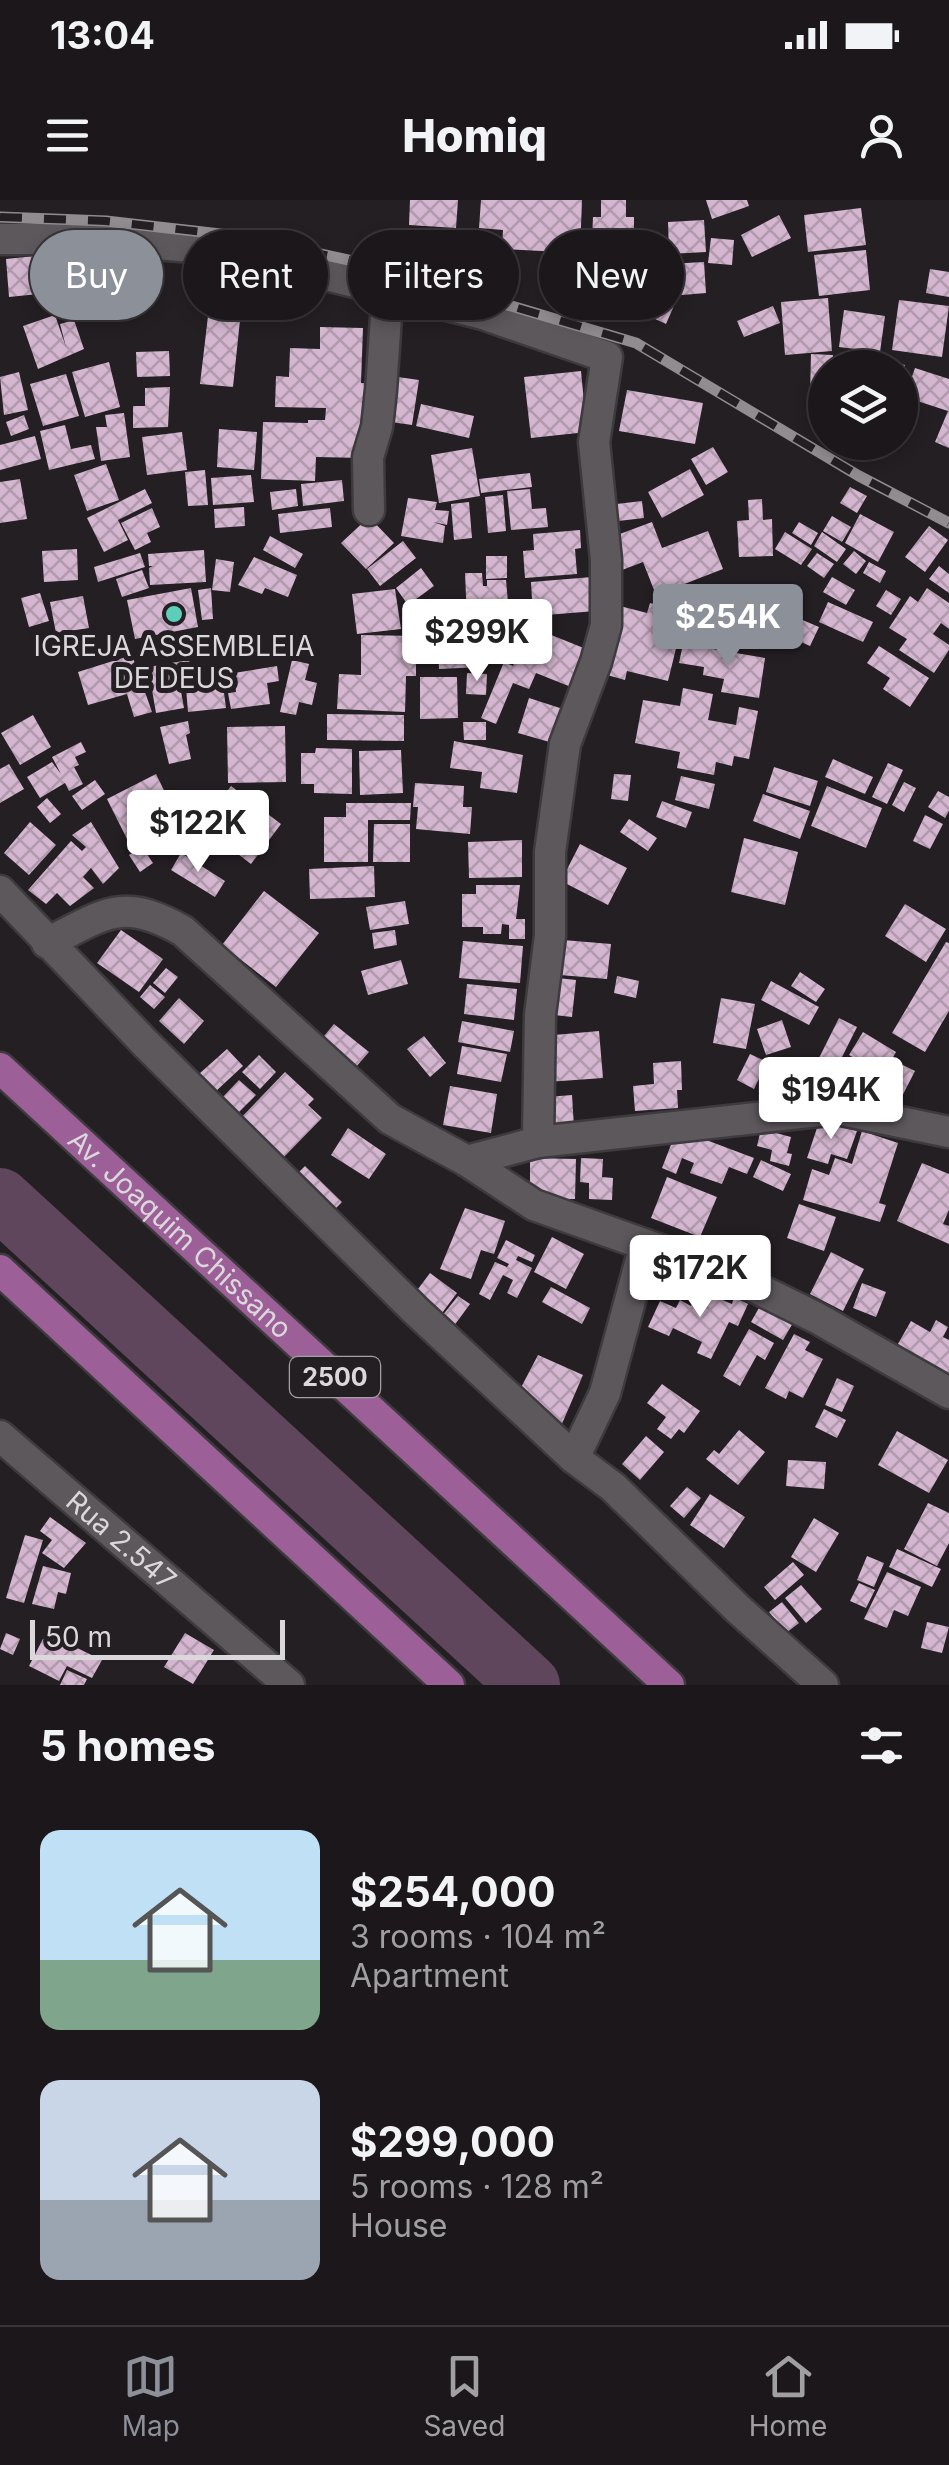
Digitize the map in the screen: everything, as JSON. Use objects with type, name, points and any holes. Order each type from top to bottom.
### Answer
[{"type":"main road","name":"Av. Joaquim Chissano","points":[[0,1068],[670,1685]]},
{"type":"main road","points":[[0,1270],[449,1685]]},
{"type":"street","points":[[0,239],[99,239],[226,250],[348,279]]},
{"type":"street","points":[[369,510],[368,457],[382,390],[386,320]]},
{"type":"street","points":[[500,320],[607,357],[594,442],[606,560],[606,626],[566,744],[550,852],[550,936],[540,1015],[538,1142]]},
{"type":"street","points":[[0,891],[47,943],[415,1310],[823,1685]]},
{"type":"street","points":[[47,943],[112,911],[156,916],[183,932],[390,1118],[467,1160],[534,1205],[730,1276],[816,1318],[949,1393]]},
{"type":"street","points":[[467,1160],[538,1142],[838,1109],[949,1132]]},
{"type":"street","points":[[574,1458],[605,1392],[646,1245]]},
{"type":"street","name":"Rua 2.547","points":[[0,1436],[289,1685]]},
{"type":"building","points":[[410,200],[458,200],[456,228],[409,225]]},
{"type":"building","points":[[481,200],[582,200],[581,230],[539,230],[539,251],[519,250],[519,230],[479,228]]},
{"type":"building","points":[[601,200],[626,200],[626,217],[634,217],[634,230],[592,230],[593,217],[601,217]]},
{"type":"building","points":[[706,200],[747,200],[749,206],[712,219]]},
{"type":"building","points":[[861,208],[866,245],[808,252],[804,215]]},
{"type":"building","points":[[779,215],[791,238],[752,257],[741,235]]},
{"type":"building","points":[[704,220],[706,252],[684,253],[684,230],[668,230],[668,222]]},
{"type":"building","points":[[711,238],[734,240],[732,265],[708,263]]},
{"type":"building","points":[[866,250],[870,290],[819,296],[814,255]]},
{"type":"building","points":[[30,256],[30,295],[9,297],[6,259]]},
{"type":"building","points":[[704,262],[706,293],[684,295],[684,263]]},
{"type":"building","points":[[930,269],[949,272],[949,297],[926,293]]},
{"type":"building","points":[[828,298],[832,350],[785,355],[781,302]]},
{"type":"building","points":[[899,300],[949,306],[942,357],[918,354],[918,350],[892,350]]},
{"type":"building","points":[[773,306],[780,323],[744,337],[737,321]]},
{"type":"building","points":[[844,310],[885,316],[880,350],[839,347]]},
{"type":"building","points":[[57,320],[66,347],[60,324],[74,320],[84,349],[38,369],[23,326]]},
{"type":"building","points":[[208,320],[240,320],[233,387],[200,384]]},
{"type":"building","points":[[320,327],[363,328],[361,383],[371,383],[364,458],[316,457],[315,481],[261,479],[263,422],[325,420],[326,408],[275,407],[276,376],[289,377],[290,348],[320,349]]},
{"type":"building","points":[[169,351],[170,376],[137,377],[136,352]]},
{"type":"building","points":[[109,362],[120,407],[85,417],[72,372]]},
{"type":"building","points":[[918,369],[949,379],[949,448],[935,442],[948,411],[918,401]]},
{"type":"building","points":[[581,371],[587,432],[531,438],[524,377]]},
{"type":"building","points":[[19,372],[28,410],[4,415],[0,377]]},
{"type":"building","points":[[66,374],[79,416],[43,426],[30,384]]},
{"type":"building","points":[[398,377],[419,380],[412,425],[391,422]]},
{"type":"building","points":[[170,387],[168,427],[133,428],[133,406],[145,406],[145,388]]},
{"type":"building","points":[[627,390],[703,403],[695,444],[619,431]]},
{"type":"building","points":[[421,404],[474,416],[469,438],[416,426]]},
{"type":"building","points":[[124,413],[130,457],[101,461],[96,427],[107,427],[105,415]]},
{"type":"building","points":[[24,415],[29,429],[11,436],[6,422]]},
{"type":"building","points":[[65,425],[71,449],[91,445],[95,459],[49,470],[40,431]]},
{"type":"building","points":[[219,429],[257,432],[254,470],[217,467]]},
{"type":"building","points":[[182,432],[187,470],[147,475],[142,437]]},
{"type":"building","points":[[35,436],[41,459],[0,470],[0,445]]},
{"type":"building","points":[[713,447],[728,472],[706,485],[691,459]]},
{"type":"building","points":[[472,448],[480,496],[439,503],[431,455]]},
{"type":"building","points":[[106,464],[119,500],[87,511],[74,475]]},
{"type":"building","points":[[690,469],[704,495],[662,518],[648,492]]},
{"type":"building","points":[[205,470],[208,505],[188,506],[185,472]]},
{"type":"building","points":[[530,473],[532,487],[481,493],[479,479]]},
{"type":"building","points":[[251,475],[254,502],[213,505],[211,478]]},
{"type":"building","points":[[20,479],[27,519],[0,523],[0,482]]},
{"type":"building","points":[[342,480],[344,501],[303,506],[301,484]]},
{"type":"building","points":[[850,487],[867,496],[857,513],[840,503]]},
{"type":"building","points":[[145,489],[152,503],[118,520],[128,540],[104,552],[87,518]]},
{"type":"building","points":[[296,489],[298,506],[272,510],[270,492]]},
{"type":"building","points":[[530,489],[532,509],[546,508],[548,527],[511,530],[507,491]]},
{"type":"building","points":[[503,495],[506,531],[488,533],[485,497]]},
{"type":"building","points":[[408,498],[437,502],[435,510],[449,511],[447,525],[433,522],[445,526],[443,543],[401,536]]},
{"type":"building","points":[[762,499],[763,520],[772,519],[773,556],[739,557],[737,521],[749,520],[748,500]]},
{"type":"building","points":[[642,501],[644,518],[610,522],[608,505]]},
{"type":"building","points":[[469,502],[472,538],[454,540],[451,504]]},
{"type":"building","points":[[244,507],[245,526],[215,528],[214,509]]},
{"type":"building","points":[[152,508],[160,527],[147,533],[151,542],[135,550],[121,523]]},
{"type":"building","points":[[330,508],[332,527],[280,533],[278,514]]},
{"type":"building","points":[[860,514],[894,532],[878,562],[845,543]]},
{"type":"building","points":[[832,516],[851,527],[842,542],[823,531]]},
{"type":"building","points":[[369,517],[394,543],[366,569],[341,543]]},
{"type":"building","points":[[652,522],[662,548],[708,531],[723,569],[656,595],[643,562],[622,570],[609,538]]},
{"type":"building","points":[[799,522],[818,533],[811,545],[792,533]]},
{"type":"building","points":[[929,526],[948,540],[925,572],[905,557]]},
{"type":"building","points":[[580,530],[581,548],[575,549],[577,574],[525,578],[523,551],[534,550],[533,534]]},
{"type":"building","points":[[785,532],[812,549],[801,565],[775,549]]},
{"type":"building","points":[[822,532],[846,549],[837,562],[814,546]]},
{"type":"building","points":[[270,536],[303,554],[295,568],[263,550]]},
{"type":"building","points":[[403,541],[416,558],[380,586],[367,569]]},
{"type":"building","points":[[77,549],[78,580],[44,582],[42,551]]},
{"type":"building","points":[[204,550],[206,582],[150,585],[149,568],[153,566],[149,566],[148,554]]},
{"type":"building","points":[[854,551],[866,561],[856,574],[843,564]]},
{"type":"building","points":[[140,553],[145,567],[98,582],[94,567]]},
{"type":"building","points":[[817,553],[834,564],[824,578],[807,566]]},
{"type":"building","points":[[486,556],[507,556],[507,578],[486,579]]},
{"type":"building","points":[[254,557],[297,575],[288,597],[265,588],[262,594],[238,585]]},
{"type":"building","points":[[216,559],[234,562],[230,592],[212,590]]},
{"type":"building","points":[[869,562],[886,571],[880,583],[863,573]]},
{"type":"building","points":[[939,566],[949,574],[949,593],[929,579]]},
{"type":"building","points":[[421,568],[434,586],[408,605],[396,588]]},
{"type":"building","points":[[142,570],[149,588],[122,597],[116,579]]},
{"type":"building","points":[[465,573],[482,573],[483,586],[487,586],[487,580],[506,580],[508,603],[525,602],[526,623],[489,625],[488,618],[467,619]]},
{"type":"building","points":[[592,577],[596,611],[533,616],[531,582]]},
{"type":"building","points":[[832,577],[855,590],[846,605],[823,592]]},
{"type":"building","points":[[191,588],[198,627],[135,639],[127,600]]},
{"type":"building","points":[[211,588],[213,619],[202,620],[198,590]]},
{"type":"building","points":[[927,588],[949,603],[949,629],[941,623],[933,634],[949,645],[949,650],[934,673],[899,650],[907,639],[889,628],[910,596],[918,602]]},
{"type":"building","points":[[395,589],[401,629],[357,634],[352,594]]},
{"type":"building","points":[[886,590],[901,599],[891,615],[876,606]]},
{"type":"building","points":[[40,593],[49,621],[29,627],[21,598]]},
{"type":"building","points":[[83,596],[89,628],[56,633],[50,602]]},
{"type":"building","points":[[828,602],[873,622],[863,642],[819,622]]},
{"type":"building","points":[[650,603],[685,612],[668,681],[627,671],[625,680],[600,673],[620,606],[647,613]]},
{"type":"building","points":[[694,605],[732,609],[730,639],[692,637]]},
{"type":"building","points":[[786,613],[819,627],[810,646],[778,632]]},
{"type":"building","points":[[479,626],[481,667],[439,669],[437,628]]},
{"type":"building","points":[[529,626],[591,651],[576,689],[536,673],[529,689],[513,683],[496,724],[481,718],[504,662],[513,666]]},
{"type":"building","points":[[211,634],[215,654],[184,659],[181,639]]},
{"type":"building","points":[[361,635],[416,636],[416,676],[406,676],[405,712],[337,709],[339,674],[361,675]]},
{"type":"building","points":[[683,644],[765,658],[759,698],[721,692],[724,679],[703,675],[704,667],[679,663]]},
{"type":"building","points":[[879,646],[929,678],[910,707],[883,689],[890,678],[867,663]]},
{"type":"building","points":[[132,655],[152,712],[134,717],[127,694],[88,705],[78,672]]},
{"type":"building","points":[[189,660],[194,683],[180,686],[184,708],[156,713],[148,667]]},
{"type":"building","points":[[292,660],[309,664],[305,680],[317,683],[312,705],[299,702],[296,715],[280,712]]},
{"type":"building","points":[[277,666],[279,681],[267,683],[270,704],[231,709],[228,693],[236,692],[234,673]]},
{"type":"building","points":[[467,673],[487,674],[486,695],[466,694]]},
{"type":"building","points":[[420,677],[457,677],[458,718],[420,719]]},
{"type":"building","points":[[223,685],[226,708],[188,712],[186,688]]},
{"type":"building","points":[[683,688],[713,694],[708,720],[736,725],[739,707],[758,711],[749,759],[734,756],[732,766],[716,762],[714,775],[677,768],[680,752],[635,743],[643,700],[680,706]]},
{"type":"building","points":[[529,698],[563,709],[553,743],[518,733]]},
{"type":"building","points":[[327,714],[404,715],[404,741],[327,740]]},
{"type":"building","points":[[33,715],[51,747],[20,765],[1,733]]},
{"type":"building","points":[[188,721],[190,733],[186,735],[191,759],[169,764],[160,727]]},
{"type":"building","points":[[463,722],[486,722],[486,740],[464,740]]},
{"type":"building","points":[[285,726],[286,782],[228,783],[227,727]]},
{"type":"building","points":[[454,741],[523,755],[517,793],[480,788],[482,772],[450,768]]},
{"type":"building","points":[[81,742],[86,752],[75,757],[79,765],[74,767],[83,784],[69,791],[65,783],[40,798],[27,777],[52,762],[61,774],[52,757]]},
{"type":"building","points":[[316,748],[352,749],[352,794],[314,793],[314,784],[301,784],[301,753],[315,753]]},
{"type":"building","points":[[401,750],[403,793],[360,795],[359,751]]},
{"type":"building","points":[[833,759],[873,777],[865,794],[825,777]]},
{"type":"building","points":[[888,763],[903,770],[887,804],[872,797]]},
{"type":"building","points":[[9,764],[24,789],[0,803],[0,769]]},
{"type":"building","points":[[774,767],[818,781],[810,806],[766,792]]},
{"type":"building","points":[[156,774],[178,819],[129,843],[107,799]]},
{"type":"building","points":[[614,774],[631,775],[628,801],[611,799]]},
{"type":"building","points":[[681,776],[715,784],[709,809],[675,800]]},
{"type":"building","points":[[95,780],[105,794],[82,810],[72,796]]},
{"type":"building","points":[[904,782],[916,788],[904,812],[892,805]]},
{"type":"building","points":[[415,783],[464,786],[463,807],[472,807],[470,834],[416,829]]},
{"type":"building","points":[[231,786],[281,824],[251,864],[201,826]]},
{"type":"building","points":[[827,786],[882,808],[866,848],[811,826]]},
{"type":"building","points":[[938,791],[949,797],[945,818],[928,807]]},
{"type":"building","points":[[763,794],[810,811],[800,839],[753,821]]},
{"type":"building","points":[[47,798],[61,814],[50,823],[37,807]]},
{"type":"building","points":[[662,801],[692,812],[686,828],[656,817]]},
{"type":"building","points":[[346,803],[411,803],[410,820],[368,820],[368,862],[324,862],[324,817],[346,817]]},
{"type":"building","points":[[925,815],[943,824],[930,849],[913,841]]},
{"type":"building","points":[[629,819],[657,838],[648,851],[620,832]]},
{"type":"building","points":[[30,822],[56,845],[29,875],[4,853]]},
{"type":"building","points":[[91,822],[119,868],[103,884],[91,868],[83,877],[94,888],[70,906],[57,893],[46,904],[28,890],[71,841],[82,851],[86,847],[72,835]]},
{"type":"building","points":[[374,824],[410,824],[410,862],[373,862]]},
{"type":"building","points":[[744,838],[798,852],[785,905],[731,892]]},
{"type":"building","points":[[522,840],[522,877],[469,878],[468,842]]},
{"type":"building","points":[[580,844],[627,868],[608,905],[561,881]]},
{"type":"building","points":[[142,847],[153,863],[140,872],[129,855]]},
{"type":"building","points":[[181,853],[225,881],[215,897],[171,870]]},
{"type":"building","points":[[374,866],[375,897],[310,899],[309,869]]},
{"type":"building","points":[[476,885],[520,885],[516,919],[525,919],[525,939],[509,939],[509,925],[502,924],[501,934],[483,934],[483,927],[462,927],[462,894],[476,894]]},
{"type":"building","points":[[264,891],[319,933],[276,987],[222,945]]},
{"type":"building","points":[[405,901],[409,924],[370,930],[366,907]]},
{"type":"building","points":[[905,904],[946,929],[926,962],[885,936]]},
{"type":"building","points":[[121,930],[163,959],[139,992],[97,963]]},
{"type":"building","points":[[395,930],[397,945],[374,949],[372,933]]},
{"type":"building","points":[[563,940],[611,944],[607,979],[560,975]]},
{"type":"building","points":[[463,941],[523,946],[520,983],[459,978]]},
{"type":"building","points":[[946,942],[949,1011],[925,1052],[892,1033]]},
{"type":"building","points":[[401,960],[408,984],[368,995],[361,971]]},
{"type":"building","points":[[166,968],[178,977],[165,993],[153,983]]},
{"type":"building","points":[[800,972],[825,989],[816,1002],[791,986]]},
{"type":"building","points":[[617,976],[639,981],[636,998],[614,993]]},
{"type":"building","points":[[558,978],[576,980],[572,1017],[554,1015]]},
{"type":"building","points":[[771,981],[819,1007],[809,1025],[761,1000]]},
{"type":"building","points":[[467,984],[517,989],[514,1020],[464,1014]]},
{"type":"building","points":[[150,985],[165,997],[154,1009],[140,997]]},
{"type":"building","points":[[179,998],[204,1021],[184,1044],[159,1021]]},
{"type":"building","points":[[721,998],[755,1004],[746,1049],[713,1043]]},
{"type":"building","points":[[839,1018],[857,1027],[837,1067],[819,1058]]},
{"type":"building","points":[[782,1020],[791,1047],[766,1055],[757,1029]]},
{"type":"building","points":[[462,1021],[514,1031],[510,1052],[458,1042]]},
{"type":"building","points":[[334,1024],[369,1052],[349,1075],[315,1047]]},
{"type":"building","points":[[599,1031],[603,1078],[547,1082],[543,1036]]},
{"type":"building","points":[[863,1032],[896,1052],[883,1075],[849,1055]]},
{"type":"building","points":[[424,1036],[446,1063],[430,1077],[407,1049]]},
{"type":"building","points":[[462,1046],[507,1054],[501,1082],[457,1074]]},
{"type":"building","points":[[227,1049],[243,1066],[215,1092],[199,1074]]},
{"type":"building","points":[[750,1054],[767,1062],[754,1089],[737,1080]]},
{"type":"building","points":[[259,1055],[276,1072],[260,1089],[242,1072]]},
{"type":"building","points":[[681,1061],[678,1108],[635,1111],[633,1086],[654,1084],[653,1063]]},
{"type":"building","points":[[895,1061],[915,1071],[895,1110],[866,1096],[878,1074],[888,1079]]},
{"type":"building","points":[[285,1072],[314,1099],[308,1105],[322,1118],[280,1161],[236,1123]]},
{"type":"building","points":[[239,1080],[256,1095],[236,1115],[220,1100]]},
{"type":"building","points":[[450,1086],[497,1094],[491,1133],[443,1125]]},
{"type":"building","points":[[572,1095],[574,1127],[549,1129],[547,1097]]},
{"type":"building","points":[[820,1119],[857,1131],[847,1159],[831,1154],[828,1164],[807,1158]]},
{"type":"building","points":[[348,1128],[386,1154],[369,1179],[331,1155]]},
{"type":"building","points":[[677,1129],[754,1158],[747,1174],[729,1167],[722,1184],[690,1173],[694,1163],[682,1158],[676,1174],[662,1168]]},
{"type":"building","points":[[761,1129],[791,1137],[789,1166],[770,1161],[772,1150],[757,1146]]},
{"type":"building","points":[[862,1131],[898,1143],[879,1203],[886,1205],[880,1222],[803,1200],[812,1169],[829,1175],[835,1158],[852,1164]]},
{"type":"building","points":[[530,1158],[576,1159],[575,1199],[530,1199]]},
{"type":"building","points":[[581,1158],[603,1159],[602,1177],[613,1178],[612,1200],[589,1199],[589,1183],[580,1182]]},
{"type":"building","points":[[761,1160],[791,1174],[783,1191],[753,1177]]},
{"type":"building","points":[[922,1163],[949,1174],[949,1210],[943,1224],[949,1226],[949,1244],[897,1221]]},
{"type":"building","points":[[305,1166],[342,1202],[327,1217],[290,1181]]},
{"type":"building","points":[[667,1177],[717,1197],[700,1237],[651,1218]]},
{"type":"building","points":[[799,1204],[836,1217],[824,1251],[787,1238]]},
{"type":"building","points":[[465,1208],[505,1221],[494,1254],[481,1250],[471,1279],[440,1269]]},
{"type":"building","points":[[552,1237],[584,1254],[566,1289],[534,1272]]},
{"type":"building","points":[[506,1240],[535,1255],[532,1262],[518,1256],[516,1260],[532,1268],[517,1298],[507,1293],[513,1280],[503,1275],[490,1300],[479,1294],[495,1262],[507,1267],[509,1264],[497,1258]]},
{"type":"building","points":[[831,1252],[864,1269],[843,1311],[810,1294]]},
{"type":"building","points":[[430,1273],[457,1293],[442,1313],[415,1293]]},
{"type":"building","points":[[862,1283],[886,1292],[876,1317],[853,1308]]},
{"type":"building","points":[[551,1287],[590,1308],[582,1324],[542,1302]]},
{"type":"building","points":[[698,1290],[732,1304],[734,1297],[748,1304],[738,1326],[729,1322],[711,1359],[697,1353],[702,1342],[673,1328],[669,1336],[648,1327],[660,1301],[676,1308],[680,1300],[691,1306]]},
{"type":"building","points":[[458,1296],[470,1304],[451,1330],[438,1321]]},
{"type":"building","points":[[760,1306],[793,1323],[783,1340],[751,1322]]},
{"type":"building","points":[[936,1320],[948,1327],[943,1337],[949,1340],[949,1374],[944,1372],[938,1381],[891,1356],[911,1321],[930,1332]]},
{"type":"building","points":[[749,1329],[774,1343],[765,1360],[757,1355],[740,1386],[723,1376]]},
{"type":"building","points":[[794,1334],[810,1342],[805,1350],[823,1359],[803,1398],[789,1391],[786,1399],[765,1388]]},
{"type":"building","points":[[538,1355],[583,1375],[558,1433],[515,1399]]},
{"type":"building","points":[[837,1378],[854,1386],[842,1412],[825,1405]]},
{"type":"building","points":[[662,1384],[700,1411],[684,1433],[679,1429],[671,1439],[657,1429],[666,1417],[647,1403]]},
{"type":"building","points":[[824,1409],[846,1420],[837,1438],[815,1427]]},
{"type":"building","points":[[739,1430],[765,1452],[738,1485],[706,1459],[714,1450],[719,1454]]},
{"type":"building","points":[[897,1431],[948,1460],[929,1493],[878,1465]]},
{"type":"building","points":[[646,1436],[664,1452],[640,1480],[622,1464]]},
{"type":"building","points":[[788,1460],[826,1462],[824,1489],[786,1486]]},
{"type":"building","points":[[687,1487],[701,1498],[684,1518],[670,1506]]},
{"type":"building","points":[[710,1494],[745,1517],[724,1548],[690,1525]]},
{"type":"building","points":[[928,1503],[949,1513],[949,1543],[937,1566],[904,1549]]},
{"type":"building","points":[[50,1517],[86,1543],[64,1568],[42,1553],[52,1540],[40,1531]]},
{"type":"building","points":[[814,1518],[839,1533],[816,1572],[791,1557]]},
{"type":"building","points":[[25,1535],[43,1540],[24,1603],[6,1598]]},
{"type":"building","points":[[897,1549],[941,1569],[932,1587],[889,1567]]},
{"type":"building","points":[[867,1556],[884,1563],[874,1587],[857,1580]]},
{"type":"building","points":[[793,1562],[804,1575],[775,1600],[764,1587]]},
{"type":"building","points":[[43,1566],[71,1573],[66,1594],[58,1592],[54,1609],[32,1604]]},
{"type":"building","points":[[887,1572],[921,1587],[908,1616],[894,1610],[887,1628],[864,1619]]},
{"type":"building","points":[[859,1583],[875,1590],[866,1608],[850,1601]]},
{"type":"building","points":[[801,1585],[822,1609],[806,1623],[785,1598]]},
{"type":"building","points":[[782,1602],[799,1623],[786,1633],[769,1612]]},
{"type":"building","points":[[927,1622],[949,1627],[942,1653],[921,1648]]},
{"type":"building","points":[[6,1633],[20,1639],[13,1655],[0,1649]]},
{"type":"building","points":[[46,1633],[102,1660],[92,1678],[67,1666],[59,1681],[29,1666]]},
{"type":"building","points":[[185,1633],[214,1650],[193,1684],[164,1667]]},
{"type":"building","points":[[67,1670],[87,1679],[84,1685],[60,1685]]},
{"type":"waterway","points":[[0,1199],[529,1685]]},
{"type":"railway","points":[[0,217],[106,221],[238,236],[376,266],[636,343],[859,476],[949,523]]},
{"type":"place","name":"IGREJA ASSEMBLEIA DE DEUS","points":[[174,614]]}]
